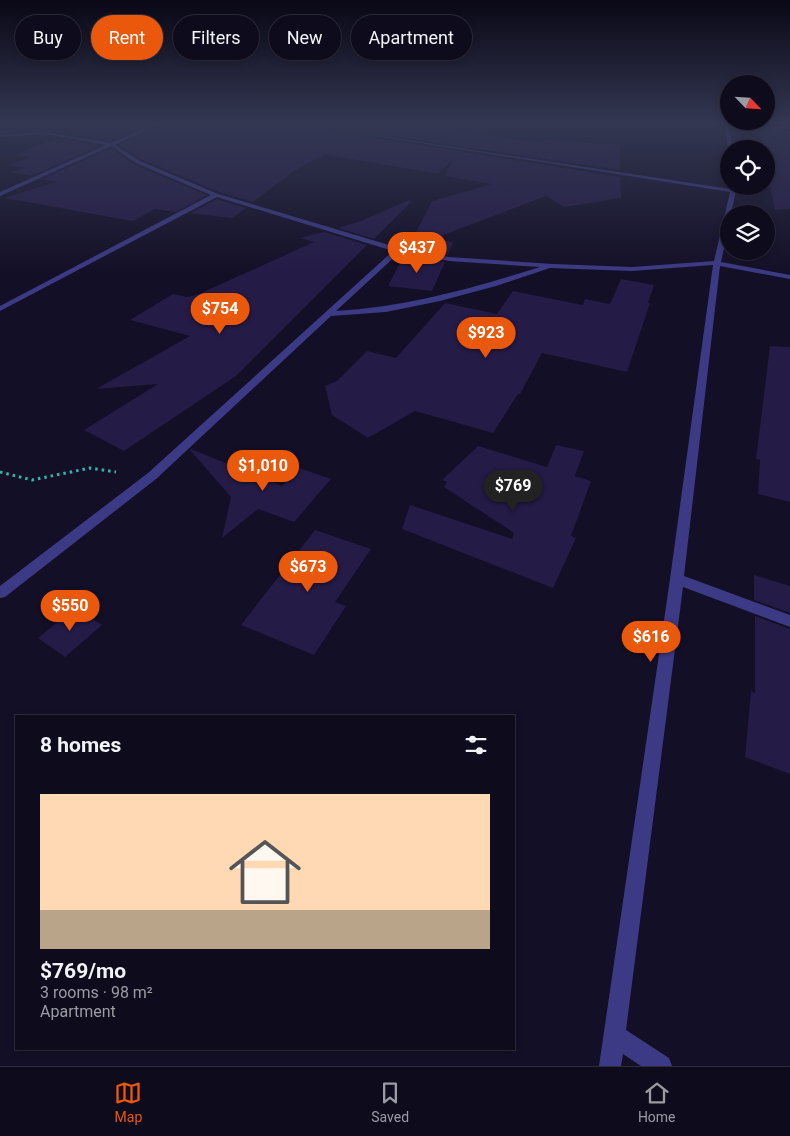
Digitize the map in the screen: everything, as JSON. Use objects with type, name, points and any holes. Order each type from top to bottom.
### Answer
[{"type":"street","points":[[0,194],[45,174]]},
{"type":"street","points":[[166,174],[216,195],[398,250],[449,259],[632,269],[717,263],[790,276]]},
{"type":"street","points":[[638,174],[720,186]]},
{"type":"street","points":[[0,309],[216,195]]},
{"type":"street","points":[[610,1066],[677,579],[717,263],[732,195]]},
{"type":"street","points":[[0,593],[152,476],[331,314],[398,250]]},
{"type":"street","points":[[331,314],[364,313],[402,306],[496,284],[553,266]]},
{"type":"street","points":[[677,579],[790,622]]},
{"type":"street","points":[[615,1036],[661,1066]]},
{"type":"path","points":[[0,472],[32,480],[90,468],[152,476]]},
{"type":"building","points":[[20,174],[36,174],[31,176]]},
{"type":"building","points":[[54,174],[156,174],[207,195],[176,212],[155,209],[133,221],[4,198],[56,182],[42,179]]},
{"type":"building","points":[[176,174],[290,174],[253,202],[219,192]]},
{"type":"building","points":[[446,174],[600,174],[620,177],[621,198],[564,207],[546,196],[438,237],[453,243],[448,255],[408,248],[432,201],[492,184],[445,176]]},
{"type":"building","points":[[775,174],[790,174],[790,209],[775,210],[772,195],[775,195]]},
{"type":"building","points":[[217,199],[246,208],[232,218],[190,213]]},
{"type":"building","points":[[409,200],[411,202],[374,239],[338,228],[361,221]]},
{"type":"building","points":[[324,232],[367,245],[236,376],[124,451],[84,430],[158,384],[96,389],[190,336],[130,320],[173,294],[187,297],[199,294],[314,242],[300,238]]},
{"type":"building","points":[[404,255],[445,262],[432,291],[388,286]]},
{"type":"building","points":[[621,279],[654,285],[648,303],[650,303],[627,372],[542,353],[520,394],[518,394],[493,433],[415,411],[368,438],[332,415],[325,386],[337,381],[367,351],[396,358],[445,303],[497,314],[513,291],[583,305],[585,299],[610,304]]},
{"type":"building","points":[[770,346],[790,347],[790,502],[758,494],[760,460],[756,459]]},
{"type":"building","points":[[556,445],[584,451],[575,476],[591,481],[571,536],[576,538],[553,588],[402,529],[410,505],[512,539],[514,533],[444,487],[447,482],[442,480],[478,446],[547,467]]},
{"type":"building","points":[[191,449],[282,486],[299,468],[331,479],[294,522],[258,509],[222,538],[231,497]]},
{"type":"building","points":[[315,530],[371,549],[335,602],[346,606],[314,655],[241,625]]},
{"type":"building","points":[[754,575],[790,586],[790,613],[754,600]]},
{"type":"building","points":[[75,608],[102,625],[65,657],[38,638]]},
{"type":"building","points":[[755,616],[790,629],[790,774],[745,757],[751,691],[755,693]]}]
